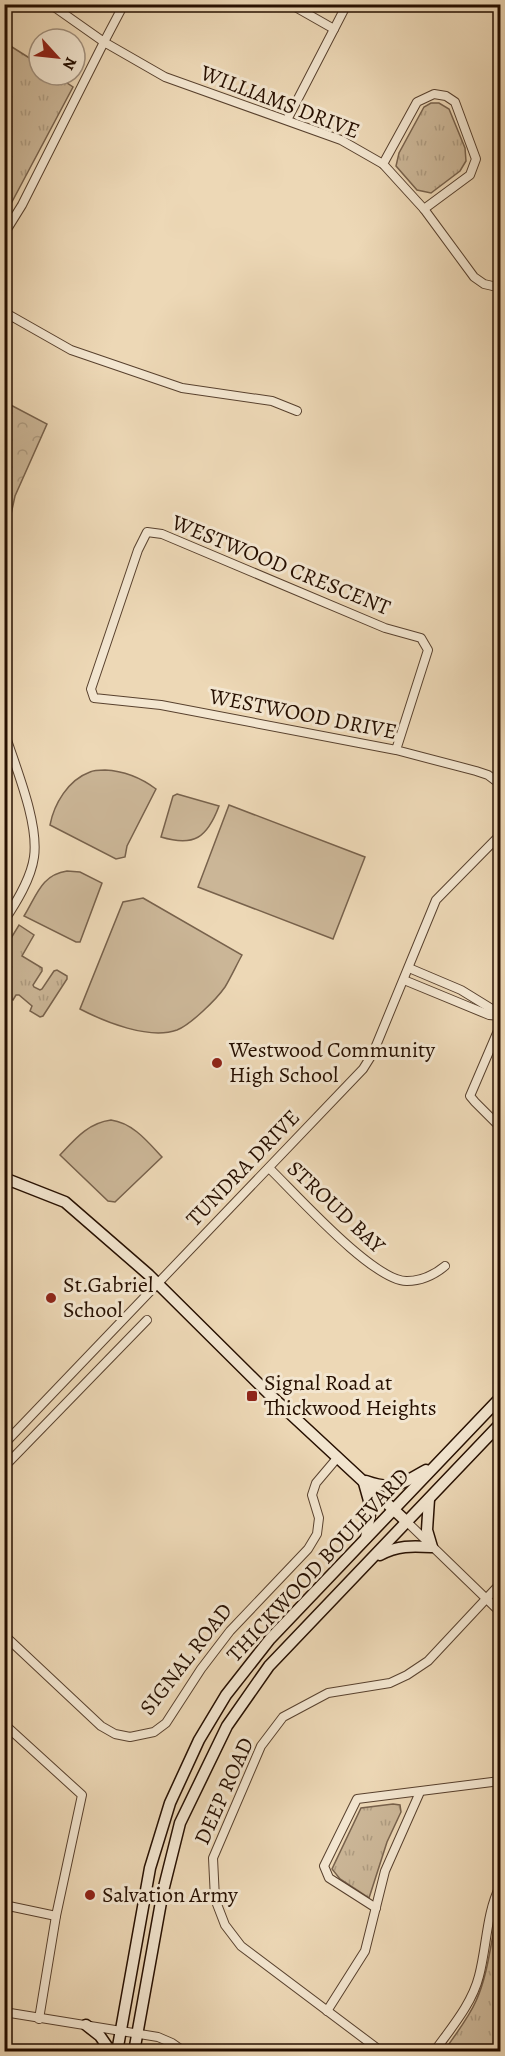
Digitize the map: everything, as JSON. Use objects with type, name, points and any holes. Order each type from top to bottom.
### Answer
[{"type":"main road","points":[[4,1178],[65,1202],[158,1284],[268,1393],[407,1522]]},
{"type":"main road","name":"THICKWOOD BOULEVARD","points":[[117,2052],[150,1868],[170,1803],[199,1740],[226,1695],[270,1639],[501,1398]]},
{"type":"main road","name":"THICKWOOD BOULEVARD","points":[[134,2052],[163,1891],[180,1823],[226,1726],[269,1666],[501,1424]]},
{"type":"main road","points":[[363,1480],[382,1487],[399,1486],[439,1462]]},
{"type":"main road","points":[[363,1480],[371,1508],[366,1538]]},
{"type":"main road","points":[[367,1564],[390,1549],[405,1546],[432,1547],[427,1530],[429,1499]]},
{"type":"main road","points":[[86,2025],[100,2036],[111,2052]]},
{"type":"street","name":"WILLIAMS DRIVE","points":[[50,4],[104,42],[165,77],[341,140],[383,164],[424,209],[474,277],[490,286],[497,287],[501,284]]},
{"type":"street","points":[[4,234],[22,205],[124,4]]},
{"type":"street","points":[[290,4],[334,29]]},
{"type":"street","points":[[287,120],[347,4]]},
{"type":"street","points":[[383,164],[417,102],[434,94],[446,96],[454,102],[476,159],[474,167],[470,175],[424,209]]},
{"type":"street","points":[[4,312],[71,350],[161,381],[182,388],[272,401],[297,411]]},
{"type":"street","name":"WESTWOOD CRESCENT","points":[[94,698],[92,689],[138,550],[147,531],[162,534],[385,628],[422,638],[428,650],[396,750]]},
{"type":"street","name":"WESTWOOD DRIVE","points":[[94,698],[161,705],[396,750],[476,771],[488,775],[501,784]]},
{"type":"street","points":[[4,731],[33,825],[34,857],[28,876],[4,921]]},
{"type":"street","name":"TUNDRA DRIVE","points":[[4,1444],[363,1069],[373,1053],[436,900],[501,835]]},
{"type":"street","points":[[409,968],[461,990],[501,1015]]},
{"type":"street","points":[[404,980],[489,1015],[501,1015]]},
{"type":"street","points":[[457,1001],[461,990]]},
{"type":"street","points":[[501,1026],[470,1096],[501,1127]]},
{"type":"street","name":"STROUD BAY","points":[[269,1168],[366,1263],[392,1278],[406,1282],[432,1277],[445,1266]]},
{"type":"street","points":[[4,1467],[147,1320]]},
{"type":"street","points":[[97,1347],[109,1359]]},
{"type":"street","name":"SIGNAL ROAD","points":[[4,1635],[101,1726],[115,1734],[130,1737],[154,1732],[166,1723],[230,1630],[308,1549],[317,1534],[319,1518],[312,1495],[316,1483],[338,1457]]},
{"type":"street","points":[[407,1522],[501,1612]]},
{"type":"street","name":"DEEP ROAD","points":[[382,2052],[241,1946],[225,1925],[215,1899],[213,1858],[261,1746],[284,1717],[328,1693],[390,1683],[407,1676],[428,1661],[501,1584]]},
{"type":"street","points":[[4,1724],[82,1795],[56,1916],[39,2019]]},
{"type":"street","points":[[376,1908],[329,1878],[324,1866],[357,1799],[501,1781]]},
{"type":"street","points":[[327,2011],[365,1951],[385,1871],[420,1792]]},
{"type":"street","points":[[434,2052],[470,2001],[479,1977],[493,1901],[501,1886]]},
{"type":"street","points":[[4,1905],[56,1916]]},
{"type":"street","points":[[4,2012],[165,2039],[185,2052]]},
{"type":"green space","points":[[4,42],[27,56],[27,87],[73,87],[5,215]]},
{"type":"green space","points":[[431,103],[439,103],[449,109],[465,148],[466,161],[460,171],[431,193],[417,190],[396,166],[399,153],[424,107]]},
{"type":"green space","points":[[5,402],[47,424],[15,496],[5,542]]},
{"type":"green space","points":[[95,770],[132,775],[156,789],[127,846],[125,857],[116,859],[50,825],[59,801],[75,781]]},
{"type":"green space","points":[[177,794],[219,806],[210,826],[204,833],[191,840],[172,840],[161,837],[173,796]]},
{"type":"green space","points":[[229,805],[365,857],[333,939],[198,887]]},
{"type":"green space","points":[[80,872],[102,883],[80,942],[24,916],[45,881],[58,873]]},
{"type":"green space","points":[[143,898],[242,955],[225,987],[209,1005],[196,1018],[177,1030],[166,1033],[127,1028],[80,1009],[123,902]]},
{"type":"green space","points":[[19,925],[34,935],[22,956],[42,968],[34,987],[42,989],[57,970],[67,976],[43,1016],[40,1017],[30,1011],[32,1006],[19,995],[16,995],[13,1000],[5,995],[5,948]]},
{"type":"green space","points":[[111,1120],[133,1129],[146,1139],[162,1157],[115,1202],[108,1201],[60,1155],[89,1128]]},
{"type":"green space","points":[[400,1805],[401,1812],[387,1842],[369,1898],[340,1879],[332,1869],[361,1808]]},
{"type":"green space","points":[[500,1902],[500,2051],[444,2051],[469,2014],[481,1989]]},
{"type":"place","name":"Westwood Community High School","points":[[217,1063]]},
{"type":"place","name":"St.Gabriel School","points":[[51,1298]]},
{"type":"place","name":"Signal Road at Thickwood Heights","points":[[252,1396]]},
{"type":"place","name":"Salvation Army","points":[[90,1895]]}]
